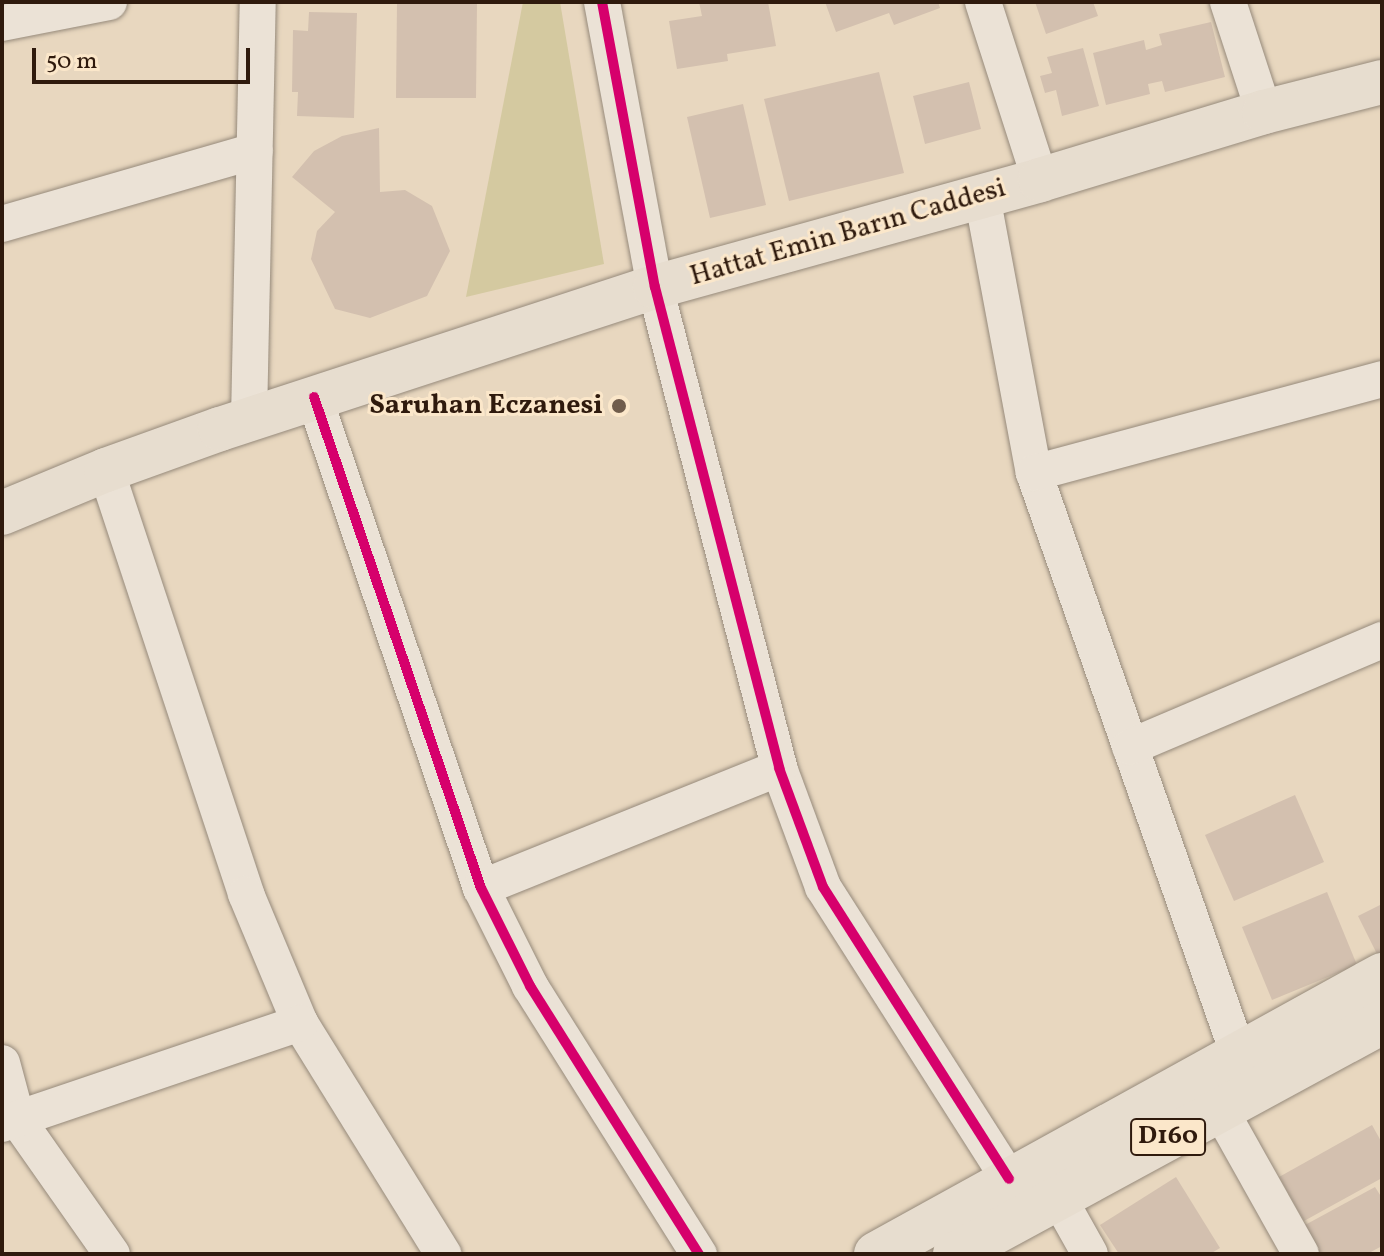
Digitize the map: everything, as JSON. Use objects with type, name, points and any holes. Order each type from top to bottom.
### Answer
[{"type":"main road","name":"Hattat Emin Barın Caddesi","points":[[2,513],[106,470],[249,419],[655,287],[1040,180],[1264,112],[1382,82]]},
{"type":"main road","points":[[1238,1053],[1382,975]]},
{"type":"main road","name":"D160","points":[[955,1254],[1382,1022]]},
{"type":"main road","name":"D160","points":[[876,1254],[1238,1053]]},
{"type":"street","points":[[2,23],[109,2]]},
{"type":"street","points":[[249,419],[258,2]]},
{"type":"street","points":[[602,2],[655,287],[779,768],[823,887],[1009,1179]]},
{"type":"street","points":[[983,2],[1040,180]]},
{"type":"street","points":[[1228,2],[1264,112]]},
{"type":"street","points":[[2,224],[255,151]]},
{"type":"street","points":[[982,196],[1034,473],[1238,1053]]},
{"type":"street","points":[[1034,473],[1382,379]]},
{"type":"street","points":[[314,397],[481,888],[530,986],[699,1254]]},
{"type":"street","points":[[106,470],[246,894],[300,1023],[443,1254]]},
{"type":"street","points":[[1130,747],[1382,640]]},
{"type":"street","points":[[481,888],[779,768]]},
{"type":"street","points":[[10,1121],[300,1023]]},
{"type":"street","points":[[2,1063],[10,1121],[112,1254]]},
{"type":"street","points":[[1219,1108],[1301,1254]]},
{"type":"street","points":[[1058,1197],[1090,1254]]},
{"type":"shaded area","points":[[523,2],[560,2],[604,264],[466,297]]},
{"type":"building","points":[[397,2],[477,2],[476,98],[396,98]]},
{"type":"building","points":[[699,2],[768,2],[776,46],[727,54],[728,61],[677,69],[669,21],[702,16]]},
{"type":"building","points":[[825,2],[938,2],[940,8],[894,25],[889,13],[836,32]]},
{"type":"building","points":[[1035,2],[1093,2],[1098,16],[1046,34]]},
{"type":"building","points":[[309,12],[357,13],[354,118],[297,116],[298,92],[292,92],[293,30],[308,31]]},
{"type":"building","points":[[1211,22],[1225,77],[1165,92],[1162,81],[1148,84],[1150,94],[1106,105],[1093,53],[1144,40],[1146,50],[1162,45],[1159,34]]},
{"type":"building","points":[[1083,48],[1099,106],[1062,116],[1056,90],[1045,93],[1040,76],[1052,73],[1047,57]]},
{"type":"building","points":[[879,72],[904,173],[789,201],[764,99]]},
{"type":"building","points":[[969,82],[981,129],[925,144],[913,96]]},
{"type":"building","points":[[743,104],[766,205],[710,218],[687,117]]},
{"type":"building","points":[[379,128],[380,192],[405,190],[432,206],[450,251],[427,296],[370,318],[335,309],[311,259],[317,231],[335,212],[292,177],[314,151],[342,136]]},
{"type":"building","points":[[1295,795],[1324,862],[1234,901],[1205,835]]},
{"type":"building","points":[[1327,892],[1357,965],[1272,1000],[1242,927]]},
{"type":"building","points":[[1382,904],[1382,964],[1358,916]]},
{"type":"building","points":[[1372,1125],[1382,1143],[1382,1178],[1304,1221],[1279,1177]]},
{"type":"building","points":[[1176,1177],[1220,1248],[1210,1254],[1119,1254],[1100,1225]]},
{"type":"building","points":[[1375,1187],[1382,1198],[1382,1246],[1367,1254],[1319,1254],[1305,1225]]},
{"type":"cycle path","points":[[602,2],[655,287],[779,768],[823,887],[1009,1179]]},
{"type":"cycle path","points":[[314,397],[481,888],[530,986],[699,1254]]},
{"type":"place","name":"Saruhan Eczanesi","points":[[619,406]]}]
